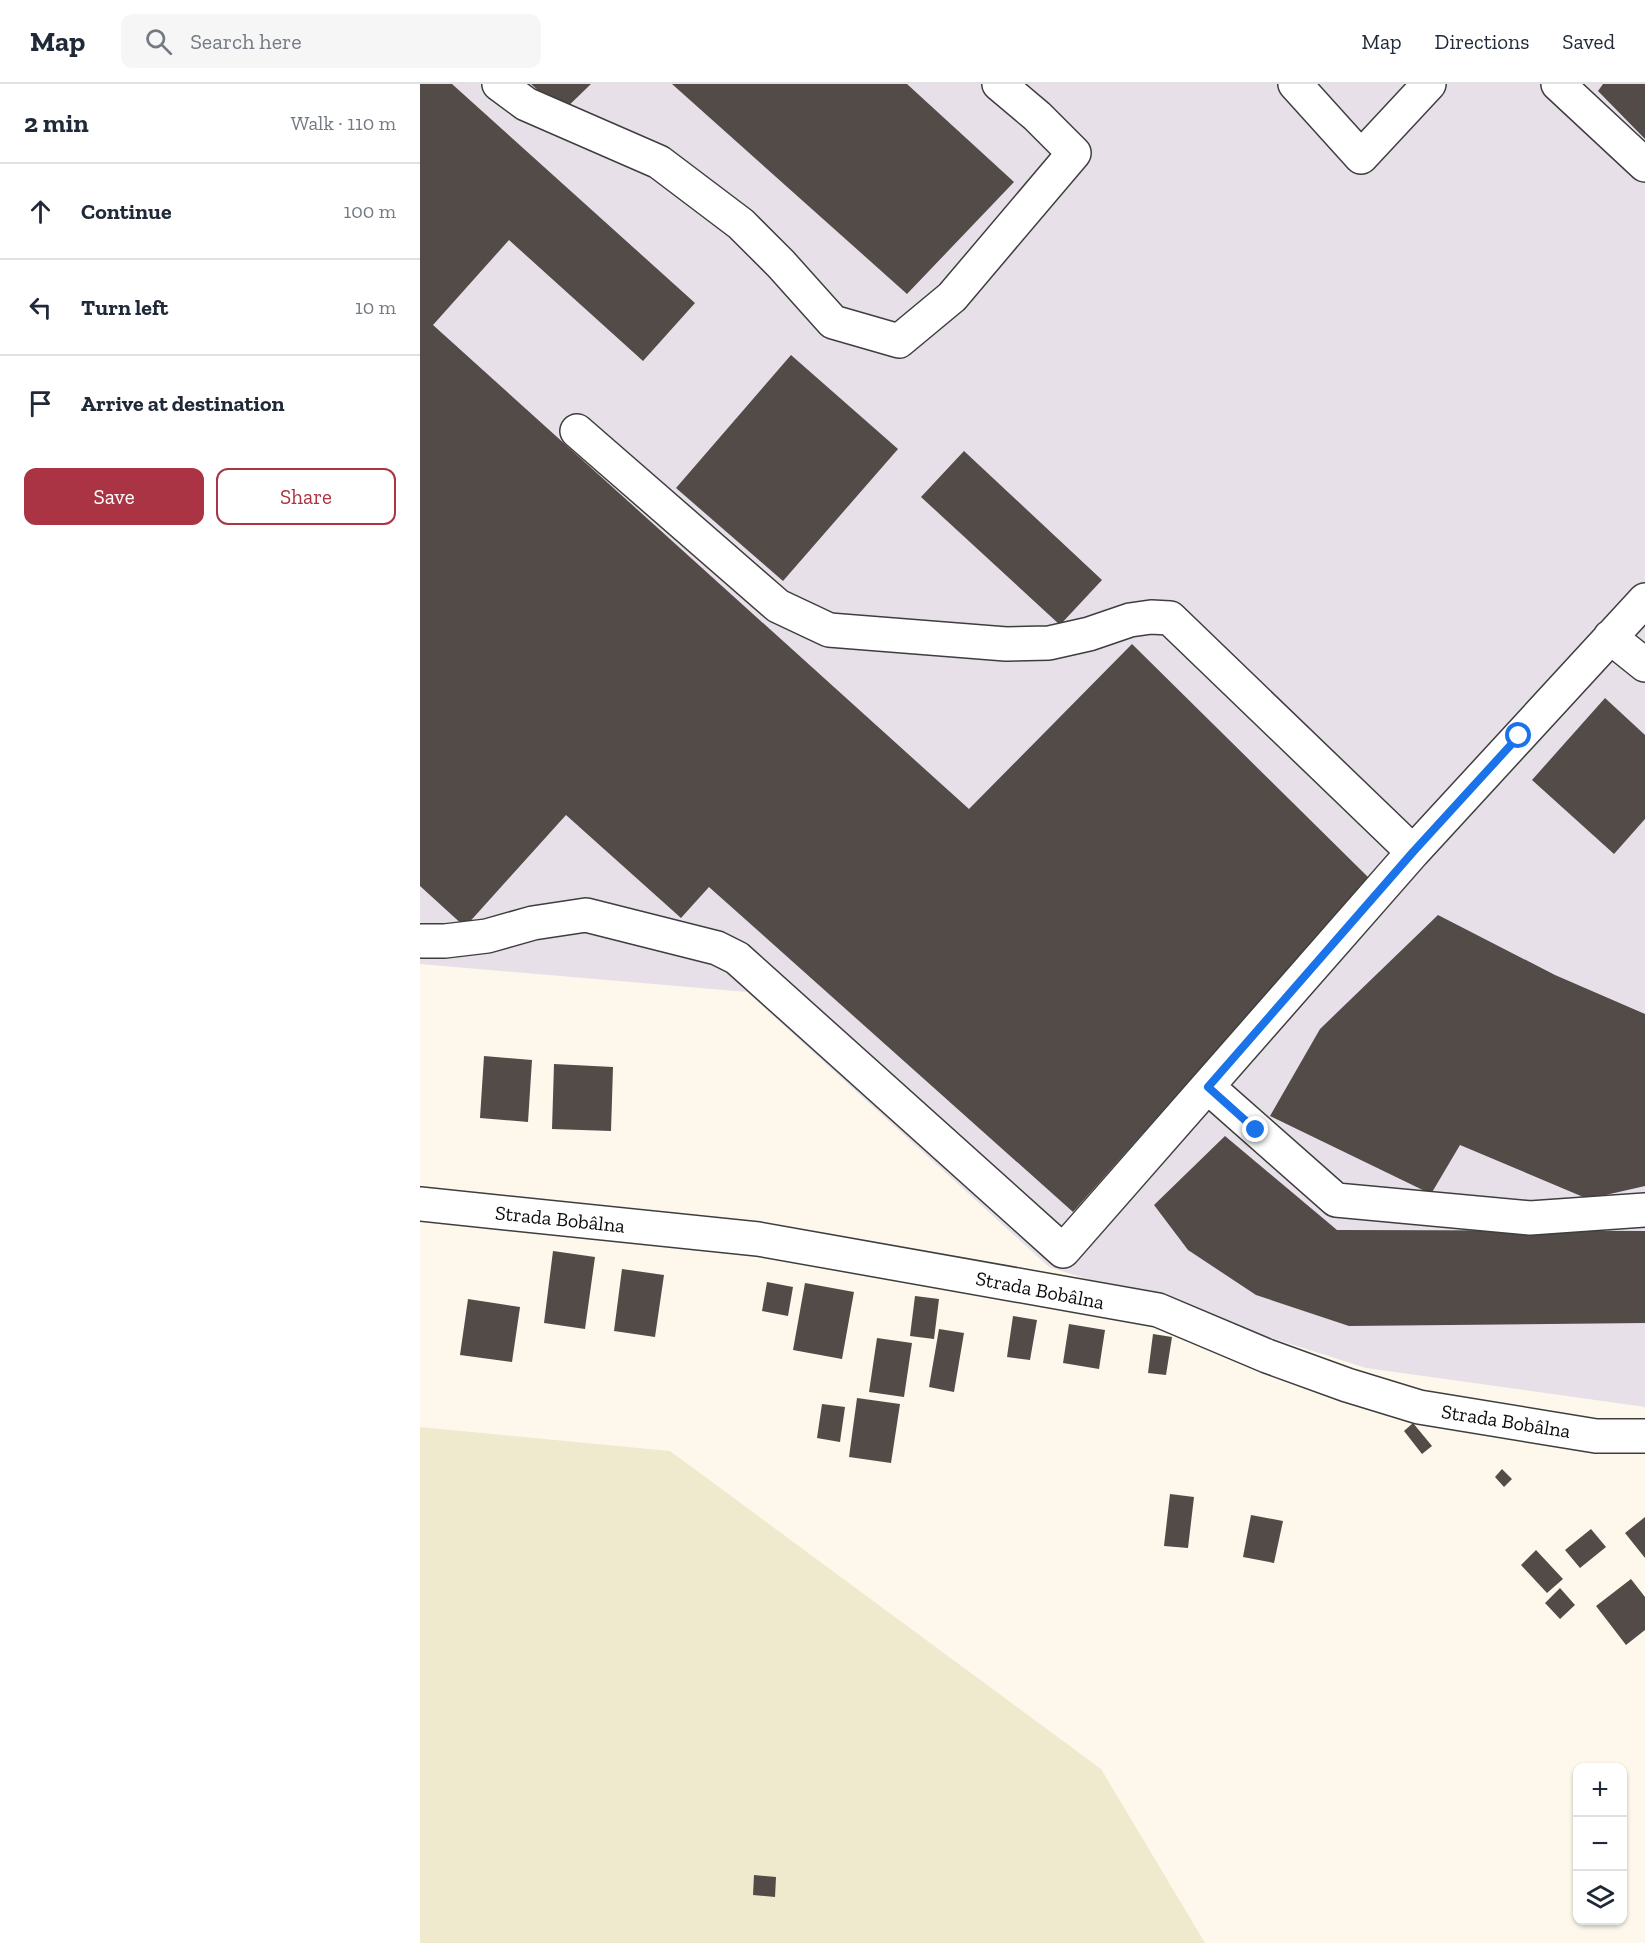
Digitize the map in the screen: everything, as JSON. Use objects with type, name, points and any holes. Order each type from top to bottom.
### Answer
[{"type":"street","points":[[499,84],[526,104],[660,162],[741,224],[833,322],[899,341],[952,297],[1074,153],[1037,116],[999,84]]},
{"type":"street","points":[[1294,84],[1361,157],[1429,84]]},
{"type":"street","points":[[1558,84],[1645,165]]},
{"type":"street","points":[[577,431],[778,606],[829,630],[1028,644],[1049,643],[1079,636],[1130,620],[1151,617],[1170,618],[1413,852]]},
{"type":"street","points":[[420,940],[445,941],[487,936],[533,923],[586,915],[717,948],[737,958],[1063,1251],[1413,852],[1645,600]]},
{"type":"street","points":[[1610,637],[1645,665]]},
{"type":"street","points":[[1208,1087],[1335,1200],[1530,1218],[1645,1210]]},
{"type":"street","name":"Strada Bobâlna","points":[[420,1204],[758,1239],[1158,1310],[1267,1356],[1347,1385],[1419,1407],[1596,1436],[1645,1436]]},
{"type":"shaded area","points":[[420,84],[1645,84],[1645,1407],[1366,1368],[1049,1267],[747,992],[420,964]]},
{"type":"shaded area","points":[[420,1427],[670,1451],[1101,1769],[1205,1943],[420,1943]]},
{"type":"building","points":[[420,84],[452,84],[695,303],[643,361],[509,240],[433,325],[969,809],[1132,644],[1369,878],[1073,1212],[709,887],[681,918],[566,815],[465,927],[420,886]]},
{"type":"building","points":[[531,84],[591,84],[562,112]]},
{"type":"building","points":[[672,84],[907,84],[1014,182],[907,294]]},
{"type":"building","points":[[1603,84],[1645,84],[1645,139],[1598,91]]},
{"type":"building","points":[[791,355],[898,449],[783,581],[676,488]]},
{"type":"building","points":[[964,451],[1102,580],[1060,625],[921,497]]},
{"type":"building","points":[[1605,698],[1645,735],[1645,819],[1614,854],[1532,780]]},
{"type":"building","points":[[1438,915],[1555,975],[1645,1014],[1645,1186],[1588,1199],[1460,1145],[1431,1194],[1270,1116],[1320,1029]]},
{"type":"building","points":[[484,1056],[532,1060],[528,1122],[480,1118]]},
{"type":"building","points":[[554,1064],[613,1067],[611,1131],[552,1129]]},
{"type":"building","points":[[1225,1136],[1337,1230],[1645,1231],[1645,1323],[1349,1326],[1256,1295],[1188,1250],[1154,1205]]},
{"type":"building","points":[[553,1251],[595,1257],[585,1329],[544,1323]]},
{"type":"building","points":[[622,1269],[664,1275],[655,1337],[614,1331]]},
{"type":"building","points":[[767,1282],[793,1287],[788,1316],[762,1311]]},
{"type":"building","points":[[805,1283],[854,1292],[842,1359],[793,1350]]},
{"type":"building","points":[[915,1296],[939,1299],[934,1339],[910,1336]]},
{"type":"building","points":[[468,1299],[520,1307],[512,1362],[460,1355]]},
{"type":"building","points":[[1013,1316],[1037,1320],[1030,1360],[1007,1357]]},
{"type":"building","points":[[1069,1324],[1105,1330],[1099,1369],[1063,1363]]},
{"type":"building","points":[[939,1329],[964,1333],[954,1392],[929,1387]]},
{"type":"building","points":[[1153,1334],[1172,1337],[1166,1375],[1148,1373]]},
{"type":"building","points":[[877,1338],[912,1343],[904,1397],[869,1392]]},
{"type":"building","points":[[857,1398],[900,1404],[891,1463],[849,1457]]},
{"type":"building","points":[[822,1404],[845,1407],[840,1442],[817,1438]]},
{"type":"building","points":[[1413,1423],[1432,1446],[1422,1454],[1404,1431]]},
{"type":"building","points":[[1502,1469],[1512,1479],[1504,1487],[1495,1477]]},
{"type":"building","points":[[1170,1494],[1194,1497],[1188,1548],[1164,1546]]},
{"type":"building","points":[[1251,1515],[1283,1521],[1274,1563],[1243,1557]]},
{"type":"building","points":[[1645,1517],[1645,1558],[1625,1533]]},
{"type":"building","points":[[1591,1529],[1606,1547],[1580,1568],[1565,1550]]},
{"type":"building","points":[[1536,1550],[1563,1579],[1547,1593],[1521,1565]]},
{"type":"building","points":[[1631,1579],[1645,1597],[1645,1630],[1626,1645],[1596,1606]]},
{"type":"building","points":[[1560,1588],[1575,1605],[1560,1619],[1545,1603]]},
{"type":"building","points":[[754,1875],[776,1877],[775,1897],[753,1895]]},
{"type":"route","points":[[1256,1130],[1208,1087],[1413,852],[1519,736]]}]
